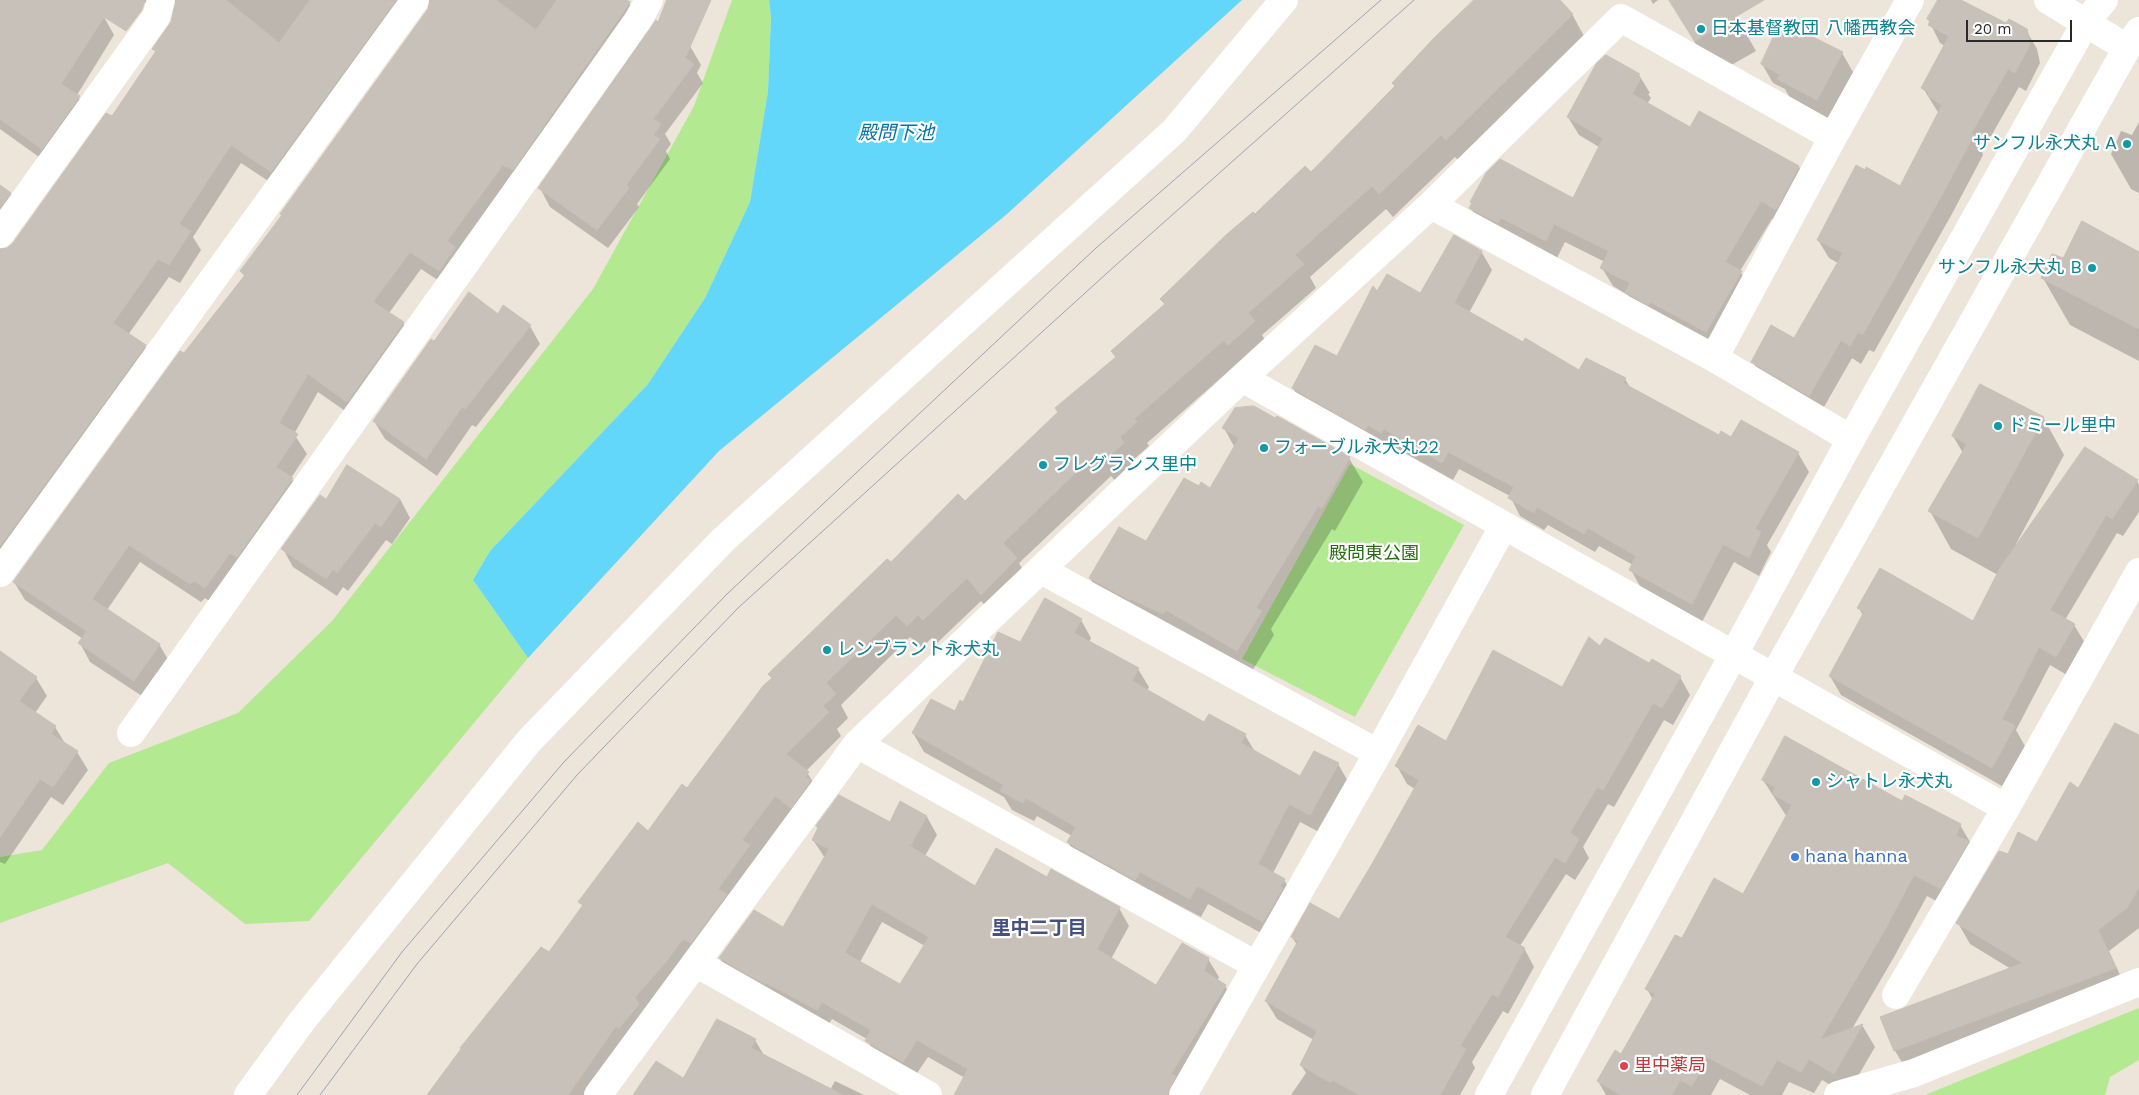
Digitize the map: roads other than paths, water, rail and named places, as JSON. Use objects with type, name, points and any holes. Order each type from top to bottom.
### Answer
[{"type":"street","points":[[0,234],[156,17],[161,0]]},
{"type":"street","points":[[0,572],[415,0]]},
{"type":"street","points":[[131,733],[579,104],[638,20],[648,0]]},
{"type":"street","points":[[248,1095],[302,1021],[529,741],[723,540],[1174,131],[1284,0]]},
{"type":"street","points":[[1714,358],[1833,137],[1910,0]]},
{"type":"street","points":[[1545,1095],[1774,676],[2133,39],[2086,22],[2048,0]]},
{"type":"street","points":[[1489,1095],[1851,439],[2086,22],[2104,0]]},
{"type":"street","points":[[598,1095],[857,744],[1242,378],[1432,205],[1621,18],[1833,137]]},
{"type":"street","points":[[1432,205],[1714,358],[1851,439]]},
{"type":"street","points":[[1242,378],[1503,527],[1774,676],[2006,808]]},
{"type":"street","points":[[1183,1095],[1378,753],[1503,527]]},
{"type":"street","points":[[1040,570],[1378,753]]},
{"type":"street","points":[[1896,995],[2006,808],[2130,610],[2139,572]]},
{"type":"street","points":[[857,744],[1256,965]]},
{"type":"street","points":[[696,963],[928,1095]]},
{"type":"street","points":[[1838,1095],[1914,1073],[2139,982]]},
{"type":"water","name":"殿問下池","points":[[769,0],[1242,0],[1007,214],[719,451],[528,658],[473,580],[490,551],[648,384],[705,298],[750,202],[768,91],[771,17]]},
{"type":"tram line","points":[[297,1095],[402,952],[564,762],[727,594],[1096,248],[1381,0]]},
{"type":"tram line","points":[[320,1095],[417,964],[577,775],[738,608],[1117,264],[1414,0]]},
{"type":"place","name":"日本基督教団 八幡西教会","points":[[1701,29]]},
{"type":"place","name":"サンフル永犬丸 A","points":[[2127,144]]},
{"type":"place","name":"サンフル永犬丸 B","points":[[2092,268]]},
{"type":"place","name":"ドミール里中","points":[[1998,426]]},
{"type":"place","name":"フォーブル永犬丸22","points":[[1264,448]]},
{"type":"place","name":"フレグランス里中","points":[[1043,465]]},
{"type":"place","name":"レンブラント永犬丸","points":[[827,650]]},
{"type":"place","name":"シャトレ永犬丸","points":[[1816,782]]},
{"type":"place","name":"hana hanna","points":[[1795,857]]},
{"type":"place","name":"里中薬局","points":[[1624,1066]]},
{"type":"district","name":"里中二丁目","points":[[1039,928]]},
{"type":"park label","name":"殿問東公園","points":[[1374,554]]}]
